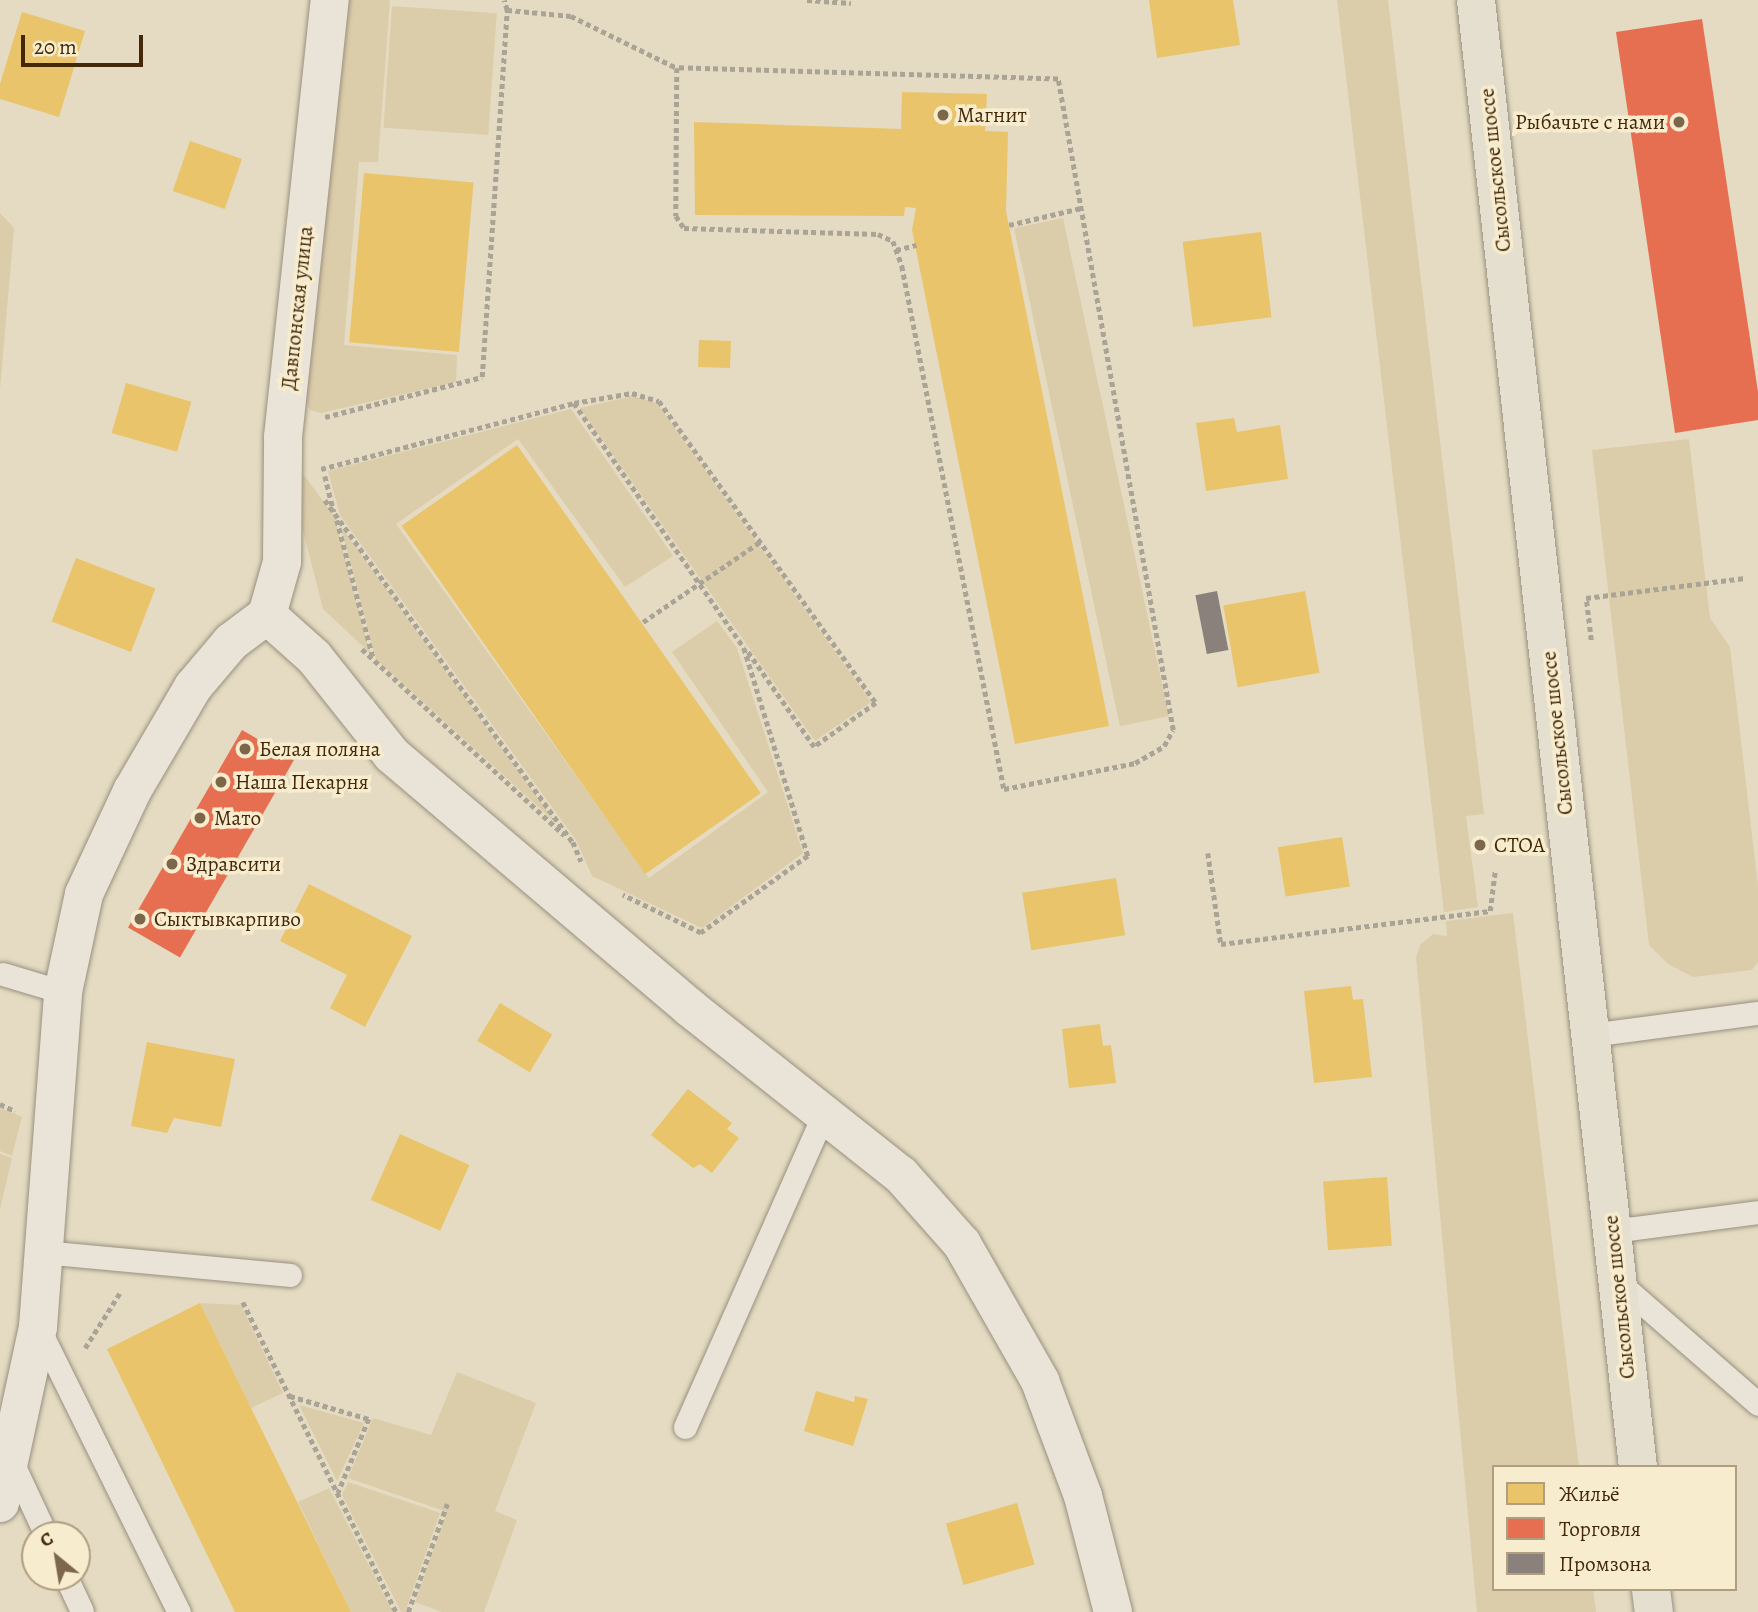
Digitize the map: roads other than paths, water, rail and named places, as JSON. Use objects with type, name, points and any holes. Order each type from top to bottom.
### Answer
[{"type":"main road","name":"Сысольское шоссе","points":[[1476,0],[1638,1465]]},
{"type":"main road","points":[[1651,1591],[1654,1612]]},
{"type":"street","name":"Давпонская улица","points":[[267,615],[282,562],[294,476],[283,437],[330,0]]},
{"type":"street","points":[[0,1503],[11,1460],[11,1405],[38,1326],[64,992],[84,894],[132,791],[193,687],[231,642],[267,615],[314,657],[391,755],[545,888],[901,1175],[962,1244],[1040,1381],[1083,1496],[1113,1612]]},
{"type":"lane","points":[[4,974],[64,992]]},
{"type":"lane","points":[[1590,1035],[1758,1013]]},
{"type":"lane","points":[[685,1427],[824,1114]]},
{"type":"lane","points":[[1612,1231],[1758,1213]]},
{"type":"lane","points":[[43,1252],[290,1275]]},
{"type":"lane","points":[[1617,1281],[1758,1404]]},
{"type":"lane","points":[[38,1326],[179,1612]]},
{"type":"lane","points":[[11,1460],[39,1521]]},
{"type":"lane","points":[[72,1591],[82,1612]]},
{"type":"place","name":"Магнит","points":[[943,115]]},
{"type":"place","name":"Рыбачьте с нами","points":[[1679,122]]},
{"type":"place","name":"Белая поляна","points":[[245,749]]},
{"type":"place","name":"Наша Пекарня","points":[[221,782]]},
{"type":"place","name":"Мато","points":[[200,818]]},
{"type":"place","name":"СТОА","points":[[1480,845]]},
{"type":"place","name":"Здравсити","points":[[172,864]]},
{"type":"place","name":"Сыктывкарпиво","points":[[140,919]]}]
